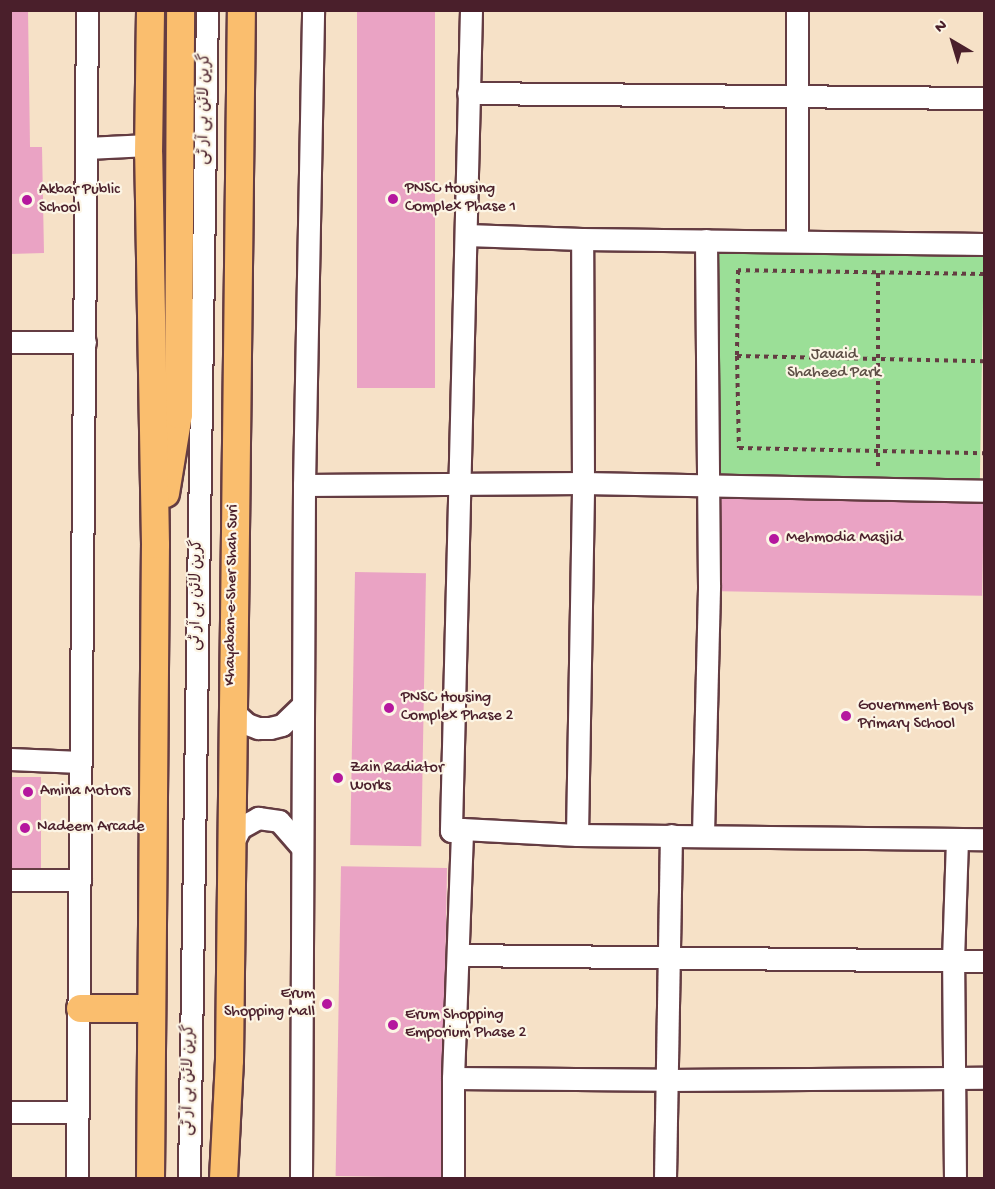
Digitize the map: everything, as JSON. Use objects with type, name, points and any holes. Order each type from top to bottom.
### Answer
[{"type":"main road","points":[[150,10],[148,145],[155,544],[150,1179]]},
{"type":"main road","points":[[155,544],[178,414],[180,10]]},
{"type":"main road","name":"Khayaban-e-Sher Shah Suri","points":[[223,1179],[229,1060],[241,10]]},
{"type":"main road","points":[[80,1008],[151,1008]]},
{"type":"street","points":[[77,1179],[87,10]]},
{"type":"street","name":"گرین لائن بی آر ٹی","points":[[189,1179],[207,10]]},
{"type":"street","points":[[301,1179],[303,485],[313,10]]},
{"type":"street","points":[[471,10],[451,831],[462,829],[577,835],[704,834],[984,839]]},
{"type":"street","points":[[797,10],[797,241]]},
{"type":"street","points":[[468,93],[984,98]]},
{"type":"street","points":[[87,148],[148,145]]},
{"type":"street","points":[[466,235],[582,239],[984,244]]},
{"type":"street","points":[[577,835],[583,483],[582,239]]},
{"type":"street","points":[[704,834],[709,485],[706,240]]},
{"type":"street","points":[[10,342],[85,342]]},
{"type":"street","points":[[303,485],[583,483],[984,491]]},
{"type":"street","points":[[232,706],[247,724],[258,728],[282,725],[302,706]]},
{"type":"street","points":[[10,759],[80,762]]},
{"type":"street","points":[[231,847],[240,828],[258,818],[279,821],[301,846]]},
{"type":"street","points":[[453,1179],[453,1078],[462,829]]},
{"type":"street","points":[[665,1179],[671,835]]},
{"type":"street","points":[[955,1179],[953,960],[957,839]]},
{"type":"street","points":[[10,880],[80,880]]},
{"type":"street","points":[[458,955],[984,961]]},
{"type":"street","points":[[453,1078],[667,1080],[984,1078]]},
{"type":"street","points":[[10,1112],[78,1112]]},
{"type":"path","points":[[984,274],[738,270],[739,448],[984,453]]},
{"type":"path","points":[[878,273],[879,450]]},
{"type":"path","points":[[738,356],[984,361]]},
{"type":"green space","name":"Javaid Shaheed Park","points":[[706,240],[984,245],[980,490],[702,485]]},
{"type":"building","points":[[10,10],[28,10],[30,147],[42,147],[44,253],[10,254]]},
{"type":"building","name":"PNSC Housing Complex Phase 1","points":[[357,10],[435,10],[435,388],[357,388]]},
{"type":"building","points":[[709,485],[984,490],[982,596],[707,591]]},
{"type":"building","name":"PNSC Housing Complex Phase 2","points":[[355,572],[426,573],[421,846],[350,845]]},
{"type":"building","name":"Nadeem Arcade","points":[[10,777],[41,777],[41,878],[10,878]]},
{"type":"building","name":"Erum Shopping Emporium Phase 2","points":[[341,866],[447,868],[442,1178],[336,1176]]},
{"type":"place","name":"PNSC Housing Complex Phase 1","points":[[393,199]]},
{"type":"place","name":"Akbar Public School","points":[[27,200]]},
{"type":"place","name":"Mehmodia Masjid","points":[[774,539]]},
{"type":"place","name":"PNSC Housing Complex Phase 2","points":[[389,708]]},
{"type":"place","name":"Government Boys Primary School","points":[[846,716]]},
{"type":"place","name":"Zain Radiator Works","points":[[338,778]]},
{"type":"place","name":"Amina Motors","points":[[28,792]]},
{"type":"place","name":"Nadeem Arcade","points":[[25,828]]},
{"type":"place","name":"Erum Shopping Mall","points":[[327,1004]]},
{"type":"place","name":"Erum Shopping Emporium Phase 2","points":[[393,1025]]}]
